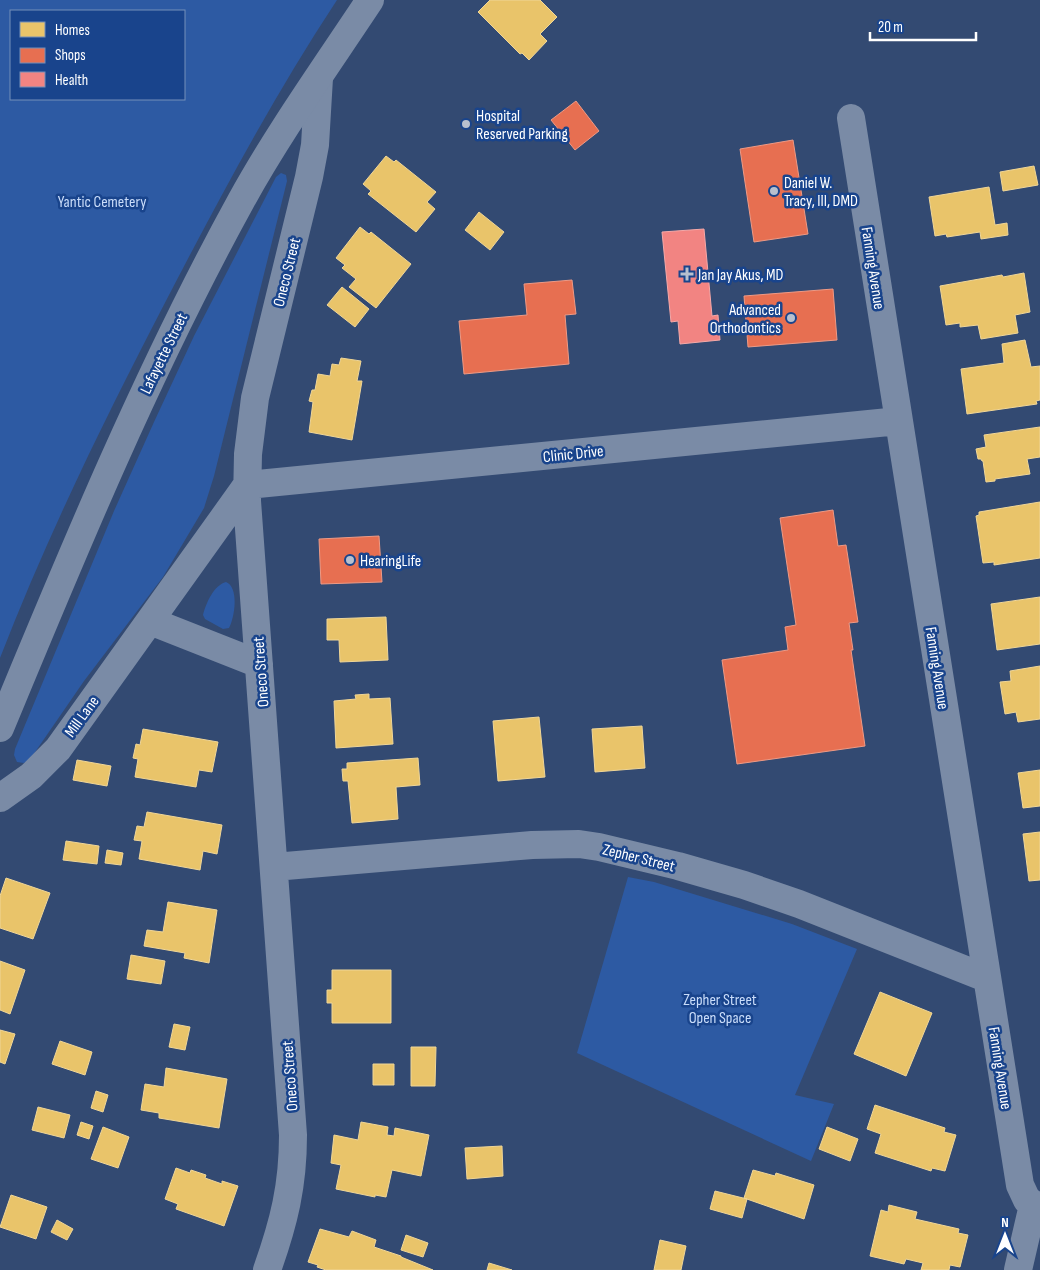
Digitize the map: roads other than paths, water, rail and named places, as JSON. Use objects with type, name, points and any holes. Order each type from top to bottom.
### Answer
[{"type":"street","name":"Lafayette Street","points":[[0,728],[108,470],[163,352],[242,200],[272,149],[370,0]]},
{"type":"street","name":"Oneco Street","points":[[267,1270],[286,1210],[291,1183],[293,1155],[247,485],[248,454],[255,398],[312,161],[319,78]]},
{"type":"street","name":"Fanning Avenue","points":[[851,118],[1020,1185],[1026,1200],[1036,1207]]},
{"type":"street","name":"Clinic Drive","points":[[247,485],[899,421]]},
{"type":"street","name":"Mill Lane","points":[[0,798],[31,776],[58,749],[247,485]]},
{"type":"street","points":[[150,621],[259,664]]},
{"type":"street","name":"Zepher Street","points":[[274,867],[532,845],[579,844],[599,847],[678,866],[750,887],[986,978]]},
{"type":"street","points":[[1018,1270],[1036,1207]]},
{"type":"place","name":"Hospital Reserved Parking","points":[[466,124]]},
{"type":"place","name":"Daniel W. Tracy, III, DMD","points":[[774,191]]},
{"type":"place","name":"Jan Jay Akus, MD","points":[[687,274]]},
{"type":"place","name":"Advanced Orthodontics","points":[[791,318]]},
{"type":"place","name":"HearingLife","points":[[350,560]]},
{"type":"park label","name":"Yantic Cemetery","points":[[102,201]]},
{"type":"park label","name":"Zepher Street Open Space","points":[[720,1008]]}]
